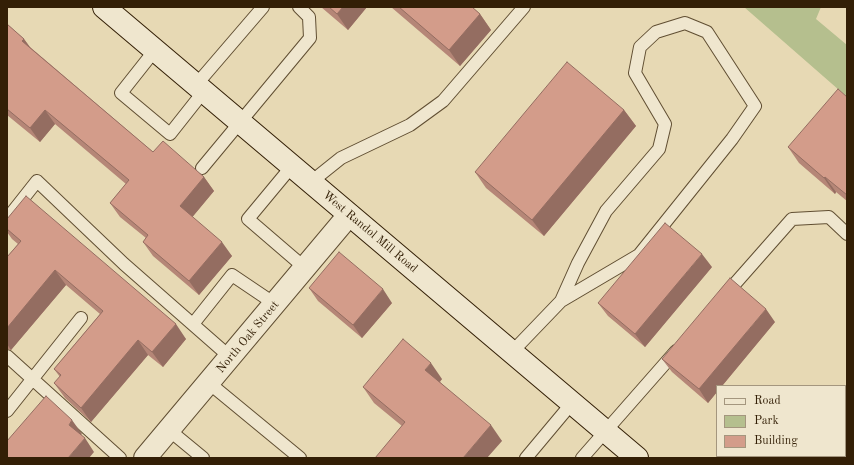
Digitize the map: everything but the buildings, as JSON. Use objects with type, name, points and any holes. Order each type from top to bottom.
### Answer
[{"type":"main road","name":"West Randol Mill Road","points":[[104,7],[637,458]]},
{"type":"main road","name":"North Oak Street","points":[[145,458],[349,215]]},
{"type":"lane","points":[[155,50],[121,93],[170,134],[200,88],[263,7]]},
{"type":"lane","points":[[202,168],[310,38],[309,17],[299,7]]},
{"type":"lane","points":[[311,182],[341,158],[410,125],[443,101],[524,7]]},
{"type":"lane","points":[[512,352],[561,301],[638,255],[732,139],[755,106],[707,32],[685,23],[656,32],[640,47],[635,73],[666,124],[659,150],[606,211],[578,263],[561,301]]},
{"type":"lane","points":[[292,166],[248,219],[305,268]]},
{"type":"lane","points":[[7,219],[37,181],[124,264],[230,357]]},
{"type":"lane","points":[[716,306],[792,219],[829,217],[847,234]]},
{"type":"lane","points":[[193,324],[232,275],[275,304]]},
{"type":"lane","points":[[7,411],[81,318]]},
{"type":"lane","points":[[582,458],[685,342]]},
{"type":"lane","points":[[7,356],[120,458]]},
{"type":"lane","points":[[209,383],[300,458]]},
{"type":"lane","points":[[526,458],[572,403]]},
{"type":"lane","points":[[169,430],[203,458]]},
{"type":"green space","points":[[744,7],[821,7],[816,19],[847,45],[847,97]]}]
